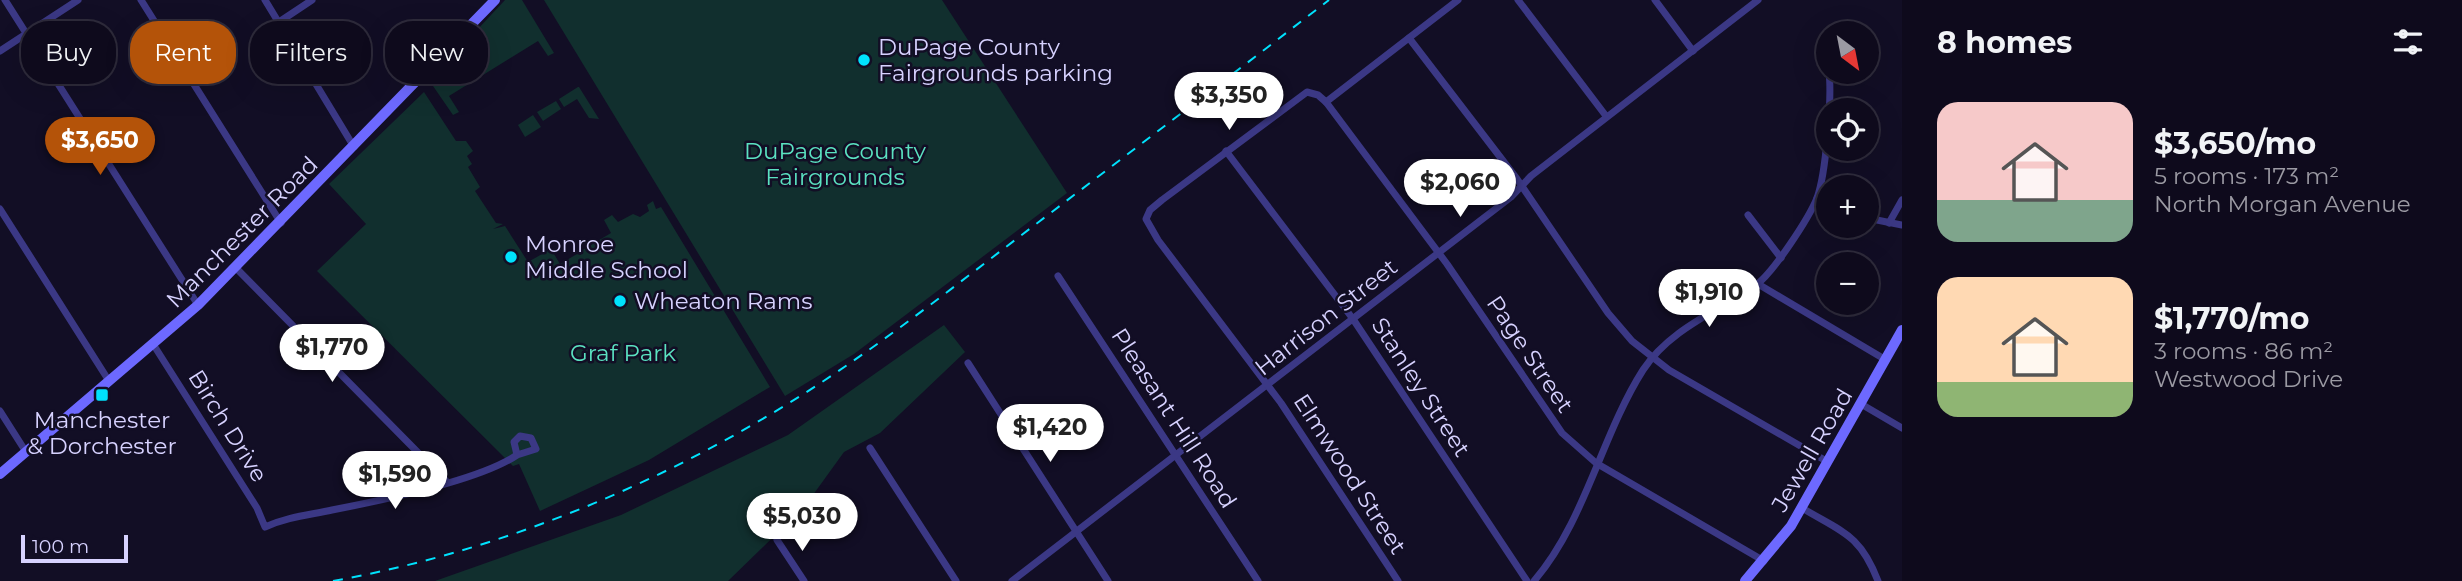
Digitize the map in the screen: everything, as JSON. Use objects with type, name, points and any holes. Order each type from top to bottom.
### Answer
[{"type":"street","points":[[5,0],[21,26]]},
{"type":"street","points":[[46,21],[78,0]]},
{"type":"street","points":[[141,0],[281,223]]},
{"type":"street","points":[[265,0],[278,21]]},
{"type":"street","points":[[280,21],[312,0]]},
{"type":"street","name":"Manchester Road","points":[[0,474],[198,305],[281,223],[495,0]]},
{"type":"street","points":[[1226,151],[1307,92],[1318,95],[1326,102],[1458,0]]},
{"type":"street","points":[[1518,0],[1606,116]]},
{"type":"street","points":[[1655,0],[1693,51]]},
{"type":"street","name":"Harrison Street","points":[[1012,581],[1511,197],[1606,116],[1758,0]]},
{"type":"street","points":[[0,51],[21,37]]},
{"type":"street","points":[[1409,38],[1522,186],[1608,313],[1651,358],[1828,462]]},
{"type":"street","points":[[58,84],[198,305]]},
{"type":"street","points":[[316,84],[354,147]]},
{"type":"street","points":[[1819,175],[1828,112],[1829,84]]},
{"type":"street","name":"Page Street","points":[[1326,102],[1439,253],[1551,421],[1596,463],[1764,561]]},
{"type":"street","name":"Elmwood Street","points":[[1226,151],[1154,206],[1146,219],[1157,240],[1268,386],[1398,581]]},
{"type":"street","name":"Stanley Street","points":[[1226,151],[1353,318],[1527,581]]},
{"type":"street","points":[[1534,581],[1565,534],[1629,392],[1651,358],[1696,321],[1758,284],[1781,258],[1816,198]]},
{"type":"street","points":[[1889,223],[1902,200]]},
{"type":"street","points":[[0,209],[108,381]]},
{"type":"street","points":[[1748,215],[1781,258]]},
{"type":"street","points":[[1879,221],[1902,225]]},
{"type":"street","points":[[236,268],[447,482],[508,461],[517,455]]},
{"type":"street","name":"Pleasant Hill Road","points":[[1058,276],[1258,581]]},
{"type":"street","points":[[1758,284],[1885,360]]},
{"type":"street","name":"Jewell Road","points":[[1745,581],[1764,561],[1802,508],[1902,330]]},
{"type":"street","name":"Birch Drive","points":[[153,344],[257,508],[265,527],[282,519],[376,501],[447,482]]},
{"type":"street","points":[[968,363],[1108,581]]},
{"type":"street","points":[[1861,404],[1902,428]]},
{"type":"street","points":[[0,411],[26,452]]},
{"type":"street","points":[[870,448],[956,581]]},
{"type":"street","points":[[1802,508],[1856,541],[1867,555],[1878,581]]},
{"type":"street","points":[[777,540],[804,581]]},
{"type":"green space","points":[[505,0],[522,0],[554,53],[548,56],[538,41],[488,72],[488,21],[485,21]]},
{"type":"green space","name":"DuPage County Fairgrounds","points":[[544,0],[942,0],[1067,193],[854,354],[785,396]]},
{"type":"green space","points":[[468,84],[449,96],[459,112],[453,115],[433,86]]},
{"type":"green space","points":[[579,87],[599,119],[589,118],[577,99],[564,107],[559,99]]},
{"type":"green space","name":"Graf Park","points":[[424,92],[456,141],[466,141],[473,151],[467,156],[472,164],[468,167],[480,187],[475,191],[496,223],[503,224],[493,229],[505,226],[528,262],[551,249],[560,264],[577,254],[581,255],[581,251],[611,233],[604,220],[612,215],[618,222],[633,214],[640,217],[649,211],[647,205],[653,201],[656,209],[661,207],[770,387],[649,460],[540,511],[519,464],[513,466],[317,271],[366,224],[329,184]]},
{"type":"green space","points":[[556,101],[561,109],[543,121],[537,112]]},
{"type":"green space","points":[[533,115],[541,127],[525,137],[518,125]]},
{"type":"green space","points":[[944,325],[965,352],[880,433],[844,452],[805,506],[728,581],[435,581],[621,515],[788,435]]},
{"type":"railway","points":[[333,581],[393,569],[511,535],[626,489],[736,434],[822,382],[948,292],[1329,0]]},
{"type":"place","name":"DuPage County Fairgrounds parking","points":[[864,60]]},
{"type":"place","name":"Monroe Middle School","points":[[511,257]]},
{"type":"place","name":"Wheaton Rams","points":[[620,301]]},
{"type":"place","name":"Manchester & Dorchester","points":[[102,395]]}]
